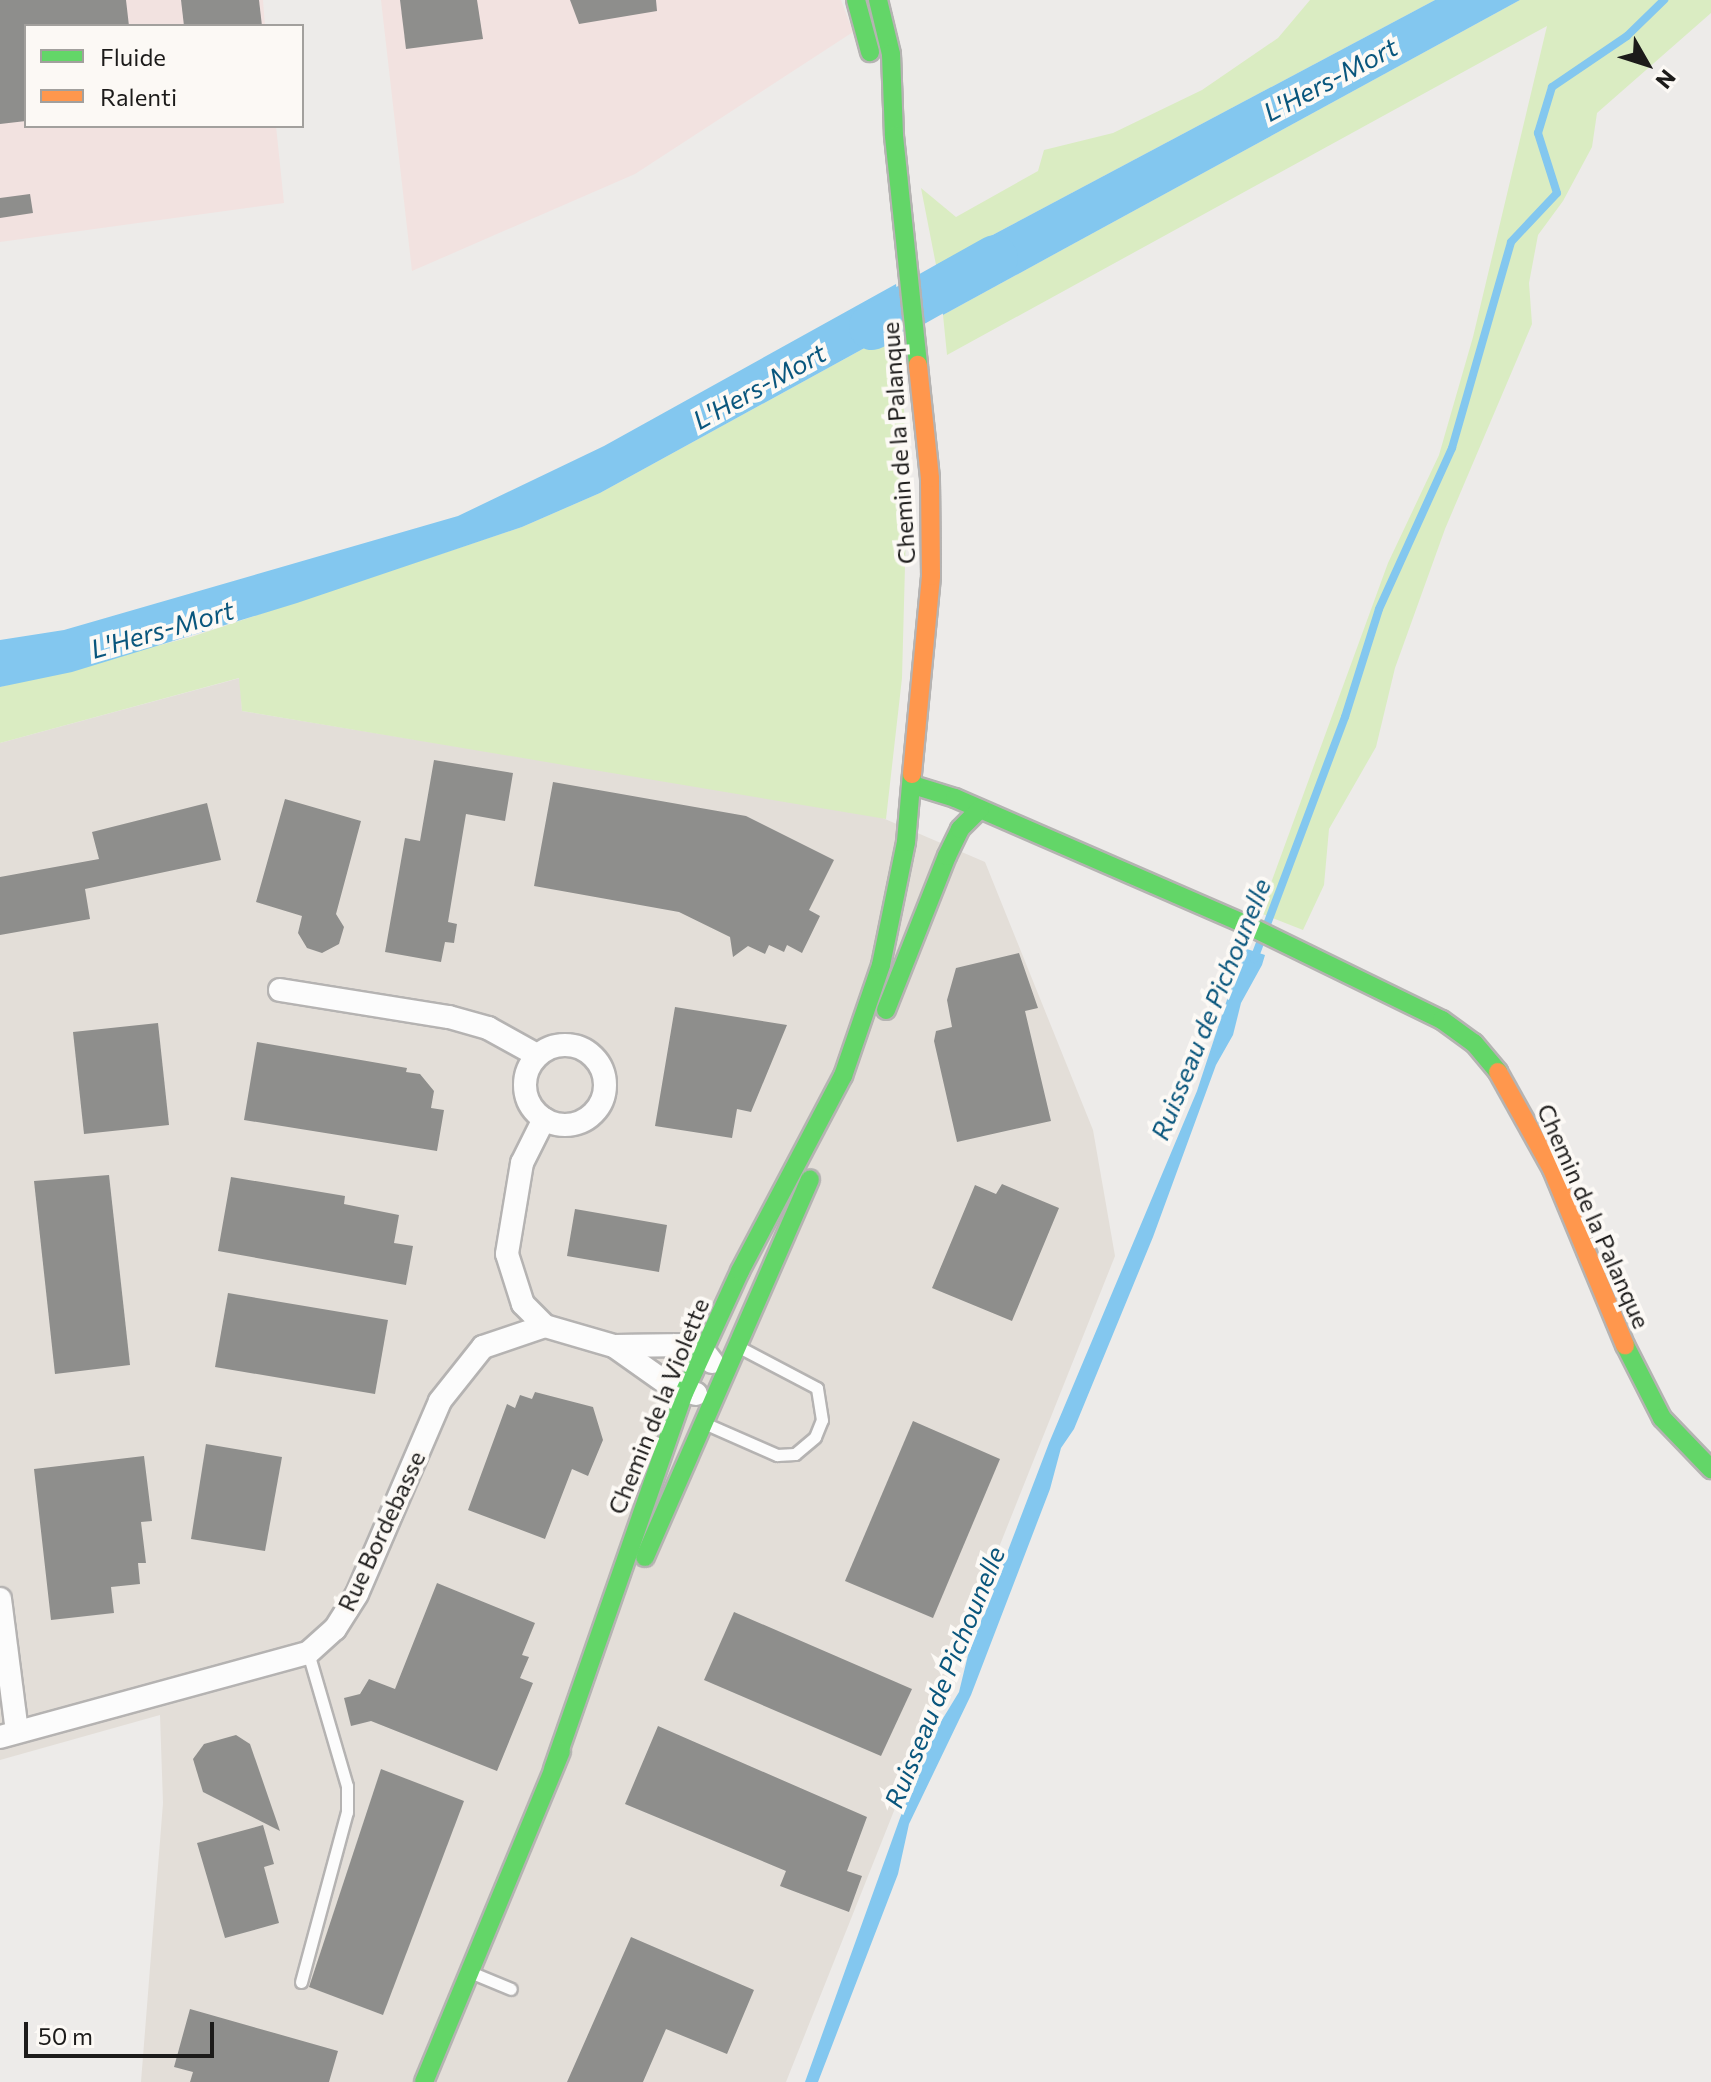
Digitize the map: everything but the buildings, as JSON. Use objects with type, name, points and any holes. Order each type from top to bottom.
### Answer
[{"type":"street","name":"Chemin de la Palanque","points":[[856,0],[894,136]]},
{"type":"street","name":"Chemin de la Palanque","points":[[878,0],[891,54],[894,136],[923,395],[931,576],[906,842]]},
{"type":"street","name":"Chemin de la Palanque","points":[[913,785],[980,809],[1245,924],[1442,1020],[1474,1043],[1499,1074],[1552,1169],[1624,1344],[1662,1418],[1711,1469]]},
{"type":"street","name":"Chemin de la Violette","points":[[424,2082],[553,1769],[702,1423],[840,1110],[860,1074],[947,856],[960,829],[980,809]]},
{"type":"street","name":"Chemin de la Violette","points":[[553,1769],[681,1403],[707,1343],[843,1076],[881,965],[906,842]]},
{"type":"street","points":[[280,990],[449,1017],[488,1028],[537,1055]]},
{"type":"street","points":[[562,1045],[588,1050],[600,1063],[606,1080],[604,1098],[594,1114],[569,1124],[544,1119],[526,1096],[529,1067],[537,1055],[562,1045]]},
{"type":"street","name":"Chemin de la Violette","points":[[840,1110],[843,1076]]},
{"type":"street","points":[[544,1119],[522,1163],[507,1254],[523,1304],[545,1326],[614,1346],[707,1343],[719,1386],[681,1403],[614,1346]]},
{"type":"street","name":"Rue Bordebasse","points":[[9,1734],[308,1653],[335,1629],[357,1594],[440,1401],[463,1366],[483,1347],[545,1326]]},
{"type":"street","points":[[0,1599],[9,1734]]},
{"type":"lane","points":[[681,1403],[702,1423],[777,1455],[795,1454],[815,1437],[822,1420],[817,1388],[737,1347],[707,1343]]},
{"type":"lane","points":[[301,1982],[347,1812],[347,1786],[308,1653]]},
{"type":"lane","points":[[470,1972],[511,1989]]},
{"type":"shaded area","points":[[0,0],[263,0],[265,24],[24,24],[24,128],[276,128],[284,203],[0,242]]},
{"type":"shaded area","points":[[381,0],[841,0],[853,32],[635,174],[412,271]]},
{"type":"shaded area","points":[[240,678],[242,711],[878,816],[985,862],[1093,1130],[1115,1256],[786,2082],[141,2082],[163,1803],[160,1715],[0,1760],[0,743]]},
{"type":"green space","points":[[1310,0],[1435,0],[936,265],[921,188],[956,217],[1038,171],[1044,150],[1113,133],[1202,90],[1278,38]]},
{"type":"green space","points":[[1520,0],[1711,0],[1711,13],[1597,113],[1592,147],[1563,201],[1538,235],[1529,283],[1532,324],[1445,529],[1395,668],[1376,747],[1329,829],[1324,885],[1303,930],[1260,913],[1388,563],[1439,455],[1473,337],[1547,26],[947,355],[943,315]]},
{"type":"green space","points":[[901,328],[907,492],[902,678],[886,819],[242,711],[239,678],[0,743],[0,687],[191,637],[522,527],[600,493]]},
{"type":"water","points":[[1435,0],[1520,0],[943,315],[936,265]]},
{"type":"water","points":[[896,284],[901,328],[600,493],[522,527],[297,603],[72,672],[0,687],[0,640],[64,630],[458,516],[604,446]]},
{"type":"water","points":[[1244,948],[1265,955],[1262,965],[1241,1003],[1233,1035],[1216,1065],[1153,1237],[1074,1429],[1061,1448],[1050,1489],[971,1695],[909,1824],[898,1874],[818,2082],[805,2082],[900,1818],[934,1733],[959,1692],[968,1655],[1049,1443],[1197,1091]]},
{"type":"waterway","name":"Ruisseau de Pichounelle","points":[[1254,959],[1345,717],[1379,609],[1452,448],[1511,242],[1557,193],[1538,133],[1552,87],[1627,36],[1664,0]]},
{"type":"waterway","name":"L'Hers-Mort","points":[[872,327],[995,258]]},
{"type":"traffic: fast","points":[[856,0],[870,52]]},
{"type":"traffic: fast","points":[[878,0],[891,54],[894,136],[918,365]]},
{"type":"traffic: fast","points":[[553,1769],[684,1393],[740,1271],[843,1076],[881,965],[906,842],[912,774]]},
{"type":"traffic: fast","points":[[913,785],[955,798],[1245,924],[1442,1020],[1474,1043],[1498,1072]]},
{"type":"traffic: fast","points":[[886,1010],[947,856],[960,829],[980,809]]},
{"type":"traffic: fast","points":[[645,1557],[810,1179]]},
{"type":"traffic: fast","points":[[1625,1345],[1662,1418],[1711,1469]]},
{"type":"traffic: fast","points":[[424,2082],[561,1751]]},
{"type":"traffic: slow","points":[[912,774],[931,576],[930,478],[918,365]]},
{"type":"traffic: slow","points":[[1498,1072],[1552,1169],[1625,1345]]}]
